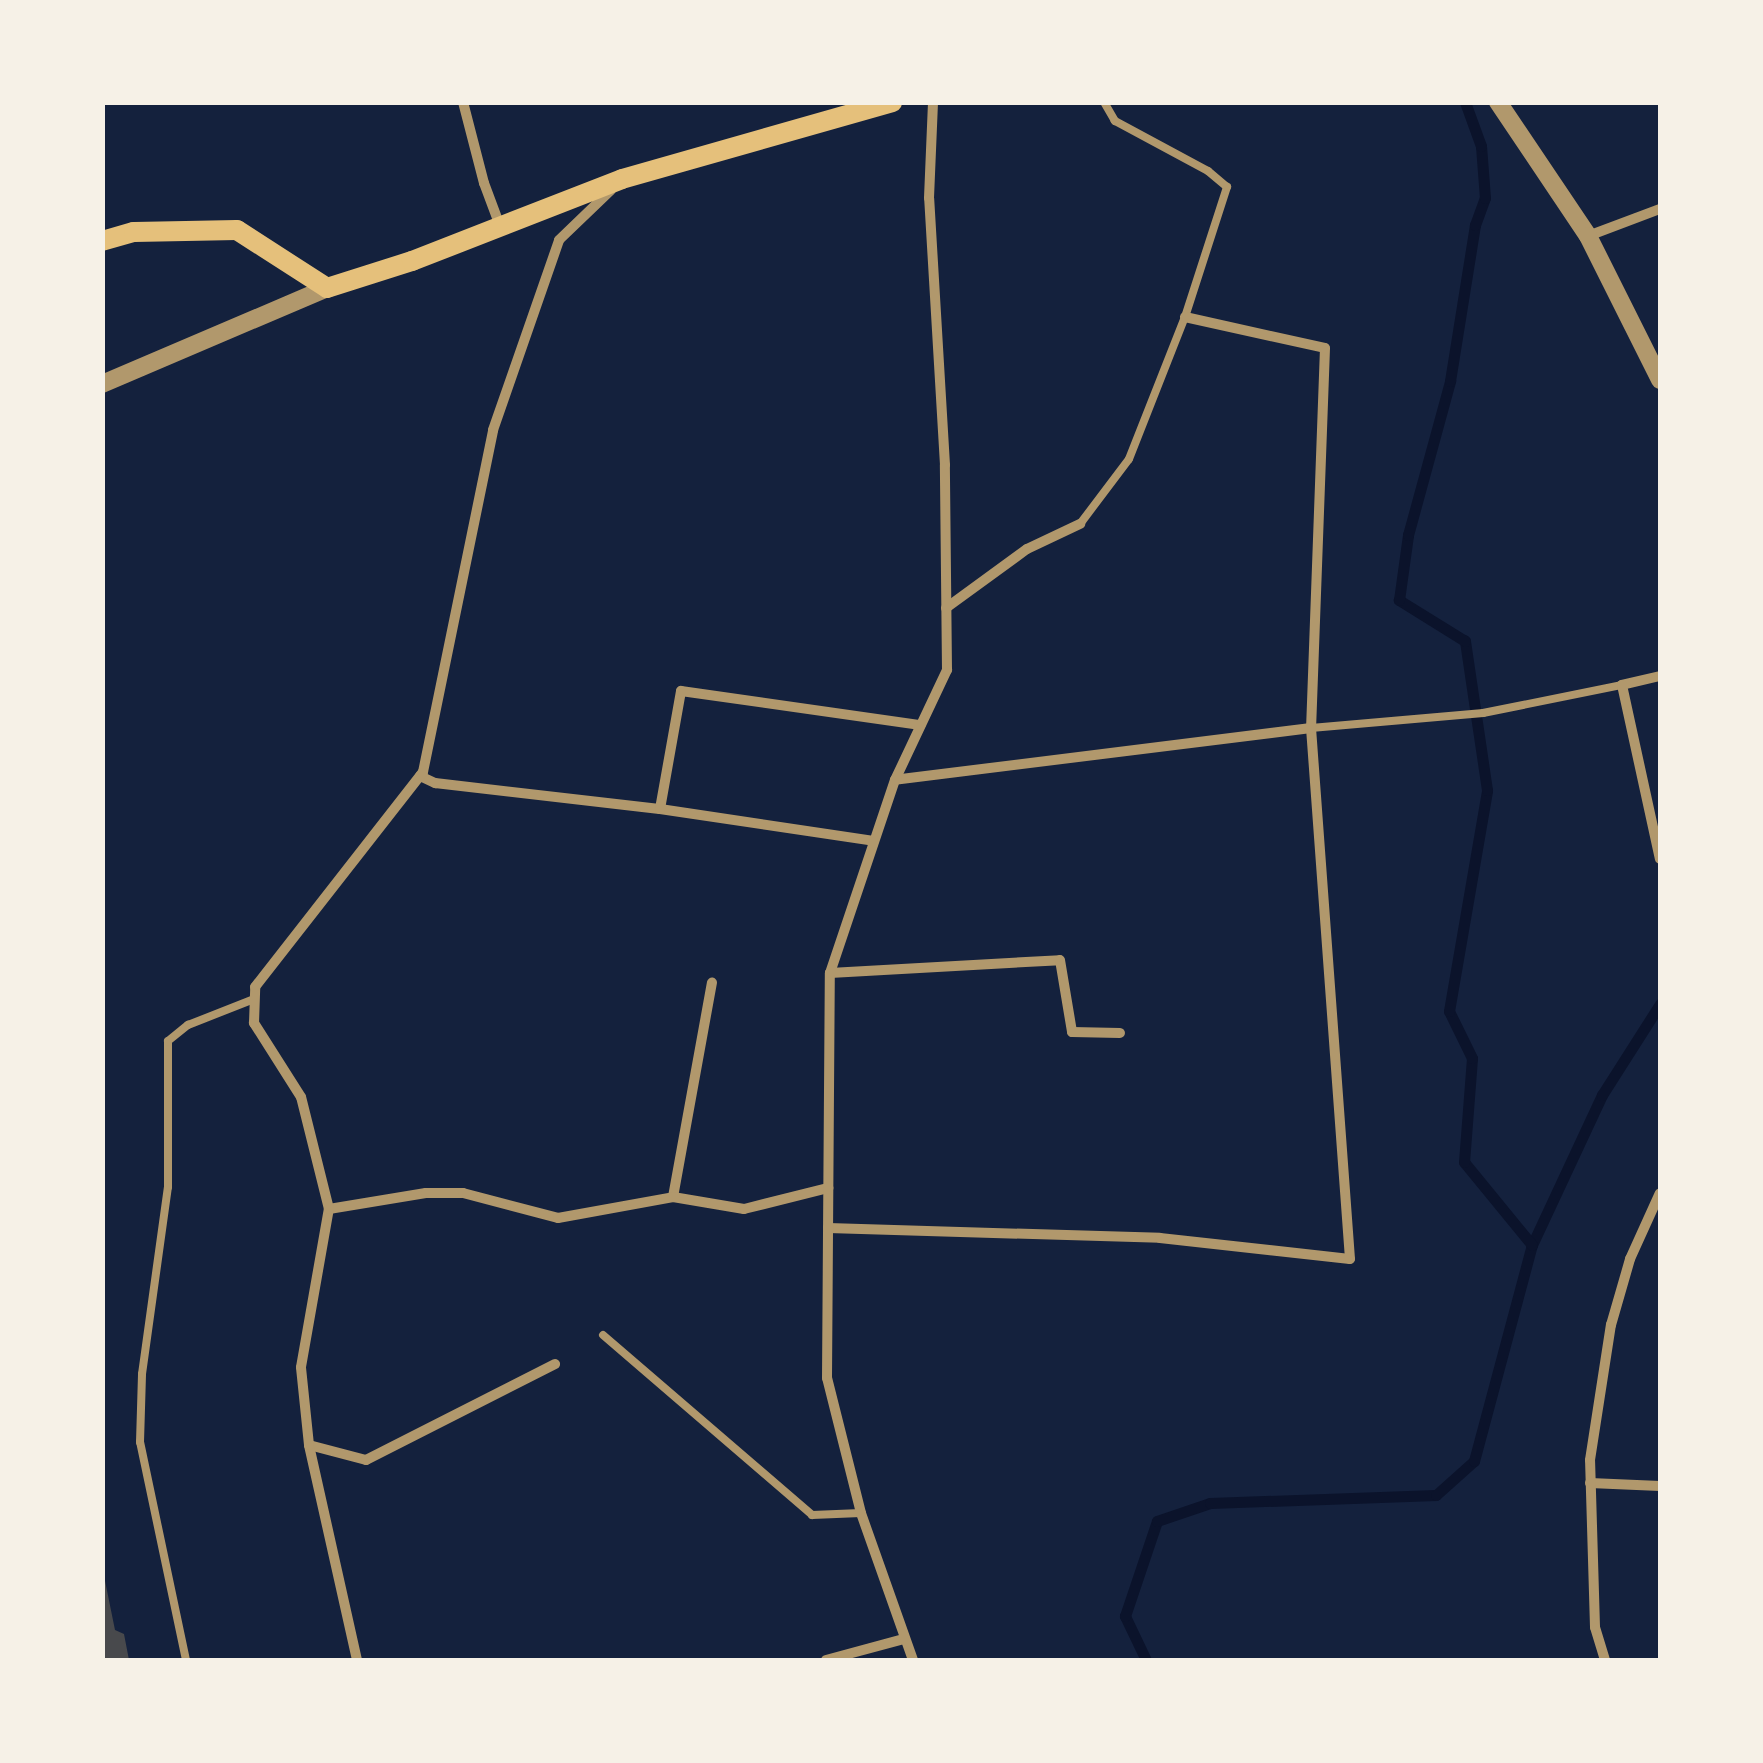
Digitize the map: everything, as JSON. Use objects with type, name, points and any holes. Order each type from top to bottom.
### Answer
[{"type":"main road","points":[[102,241],[134,232],[237,230],[327,288],[622,178],[892,102]]},
{"type":"street","points":[[463,102],[484,182],[501,226]]},
{"type":"street","points":[[912,1660],[861,1513],[827,1378],[830,973],[896,780],[946,670],[945,465],[929,198],[933,102]]},
{"type":"street","points":[[1498,102],[1588,236],[1660,380]]},
{"type":"street","points":[[357,1660],[309,1445],[302,1367],[330,1210],[301,1098],[254,1023],[254,987],[282,948],[350,870],[420,776],[452,641],[493,430],[559,240],[622,178]]},
{"type":"street","points":[[1588,236],[1660,209]]},
{"type":"street","points":[[102,384],[327,288]]},
{"type":"street","points":[[828,1228],[1160,1238],[1350,1259],[1311,728],[1326,348],[1185,317]]},
{"type":"street","points":[[946,608],[1027,550],[1080,524]]},
{"type":"street","points":[[1660,676],[1622,685],[1660,859]]},
{"type":"street","points":[[660,809],[680,691],[921,725]]},
{"type":"street","points":[[896,780],[1311,728]]},
{"type":"street","points":[[420,776],[435,783],[660,809],[874,841]]},
{"type":"street","points":[[830,973],[1060,960],[1072,1032],[1120,1034]]},
{"type":"street","points":[[673,1197],[712,984]]},
{"type":"street","points":[[330,1210],[426,1194],[463,1194],[558,1218],[673,1197],[744,1210],[828,1188]]},
{"type":"street","points":[[1605,1660],[1595,1627],[1590,1483],[1611,1326],[1630,1258],[1660,1193]]},
{"type":"street","points":[[309,1445],[366,1460],[554,1364]]},
{"type":"street","points":[[1590,1483],[1660,1486]]},
{"type":"street","points":[[826,1660],[904,1639]]},
{"type":"lane","points":[[1080,524],[1128,459],[1185,317],[1227,187],[1208,170],[1115,121],[1104,102]]},
{"type":"lane","points":[[1311,728],[1483,712],[1622,685]]},
{"type":"lane","points":[[186,1660],[140,1442],[142,1374],[168,1187],[168,1041],[188,1025],[254,1000]]},
{"type":"lane","points":[[603,1335],[812,1515],[861,1513]]},
{"type":"building","points":[[102,1566],[115,1630],[124,1634],[129,1660],[102,1660]]},
{"type":"waterway","points":[[1146,1660],[1125,1616],[1157,1521],[1210,1503],[1436,1495],[1474,1461],[1532,1245],[1464,1162],[1472,1058],[1449,1011],[1487,790],[1465,641],[1399,600],[1408,535],[1450,381],[1475,225],[1485,198],[1481,146],[1465,102]]},
{"type":"waterway","points":[[1532,1245],[1602,1095],[1660,1004]]}]
